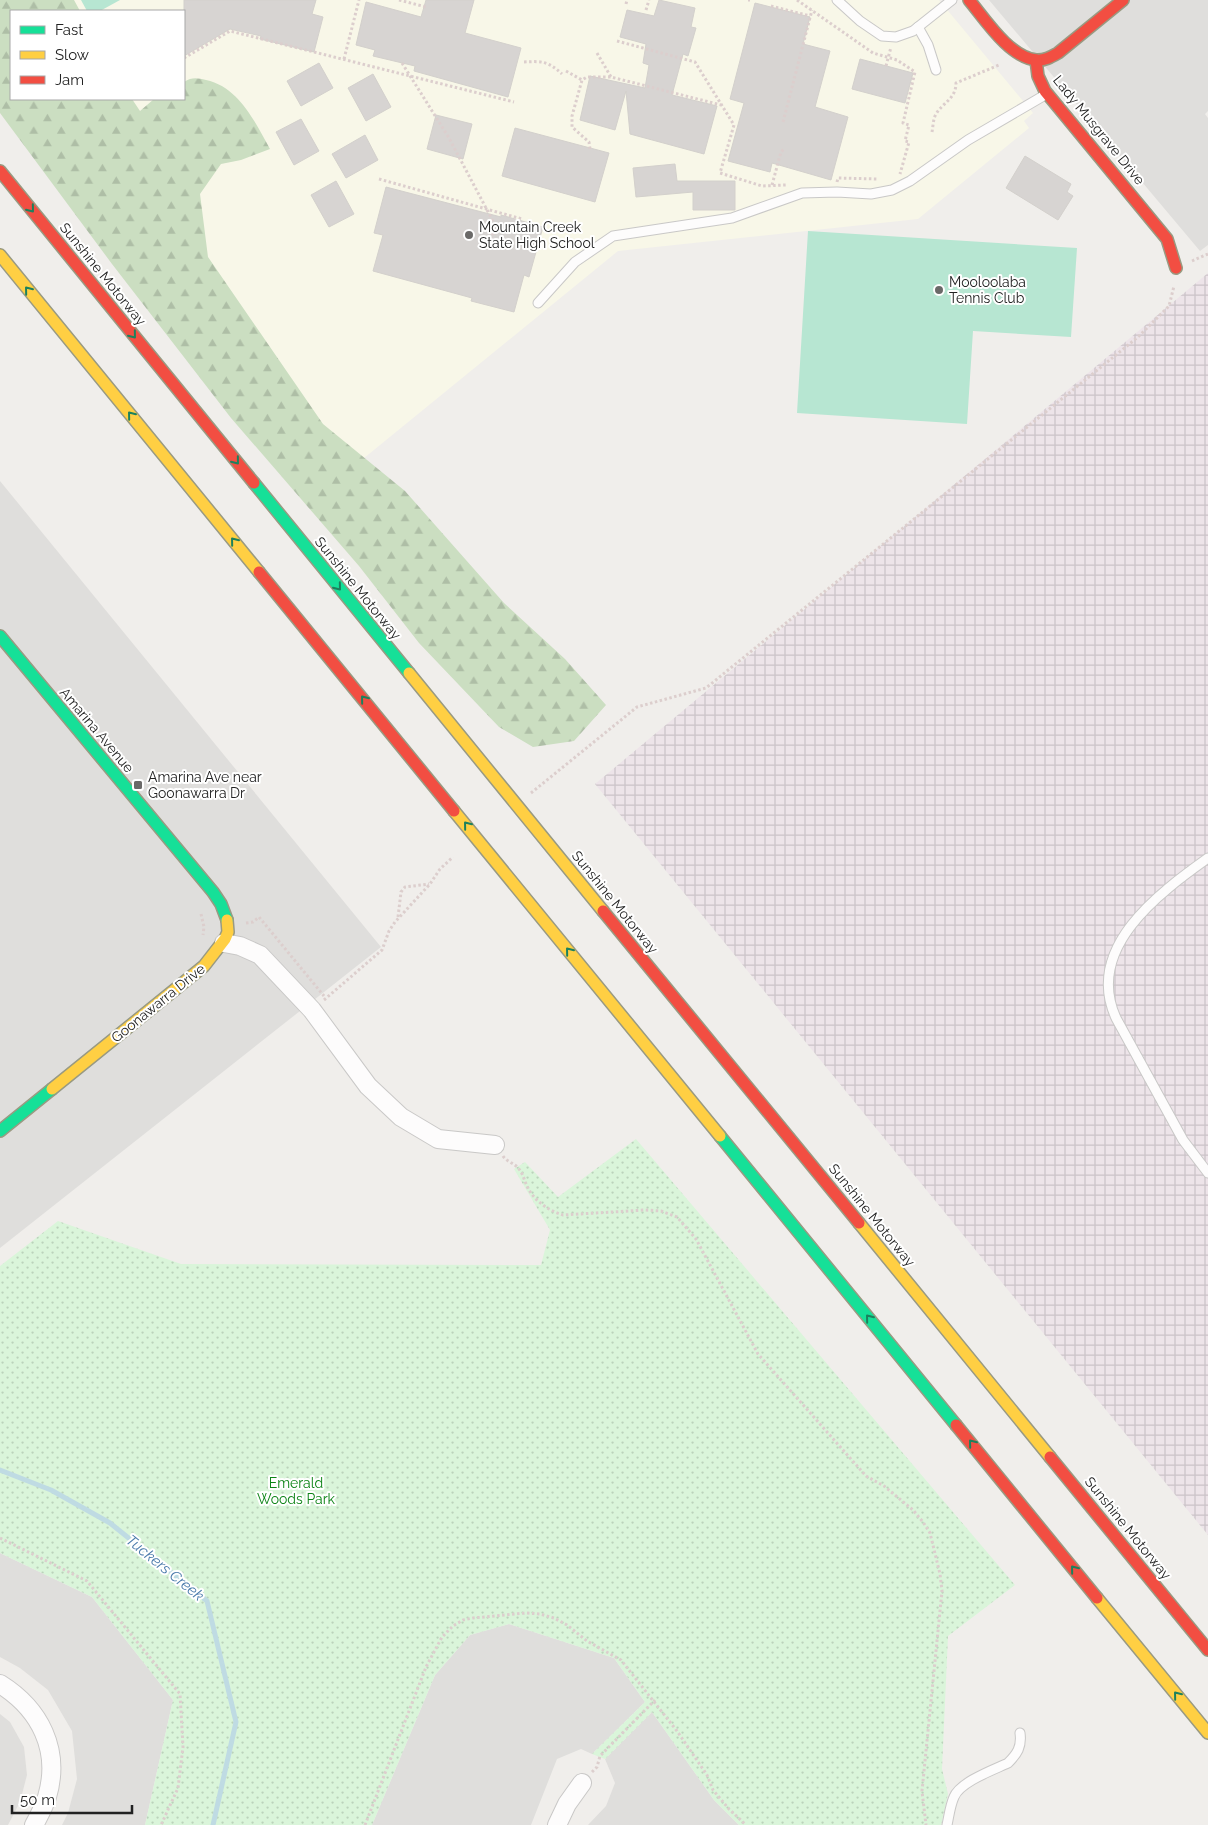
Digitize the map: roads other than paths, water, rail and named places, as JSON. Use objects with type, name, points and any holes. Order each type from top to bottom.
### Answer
[{"type":"main road","points":[[969,0],[1008,46],[1021,56],[1036,60],[1046,59],[1058,53],[1123,0]]},
{"type":"main road","name":"Lady Musgrave Drive","points":[[1036,60],[1038,76],[1048,93],[1165,235],[1171,246],[1176,268]]},
{"type":"main road","name":"Sunshine Motorway","points":[[0,171],[478,760],[1208,1650]]},
{"type":"main road","points":[[0,255],[1208,1733]]},
{"type":"main road","name":"Amarina Avenue","points":[[0,636],[213,892],[226,915],[228,929],[224,943]]},
{"type":"main road","name":"Goonawarra Drive","points":[[0,1131],[204,966],[224,943]]},
{"type":"street","points":[[224,943],[240,946],[260,955],[312,1010],[368,1086],[401,1117],[438,1139],[495,1145]]},
{"type":"street","points":[[0,1684],[23,1700],[41,1725],[47,1740],[52,1769],[50,1783],[47,1798],[34,1825]]},
{"type":"street","points":[[557,1825],[567,1804],[582,1783]]},
{"type":"lane","points":[[837,0],[860,21],[882,36],[896,37],[913,31],[952,0]]},
{"type":"lane","points":[[918,27],[928,45],[936,70]]},
{"type":"lane","points":[[538,303],[575,262],[612,236],[732,218],[802,193],[837,192],[871,194],[892,190],[910,181],[968,140],[1048,93]]},
{"type":"lane","points":[[1208,858],[1160,895],[1133,924],[1115,953],[1108,983],[1110,1003],[1116,1018],[1183,1140],[1208,1173]]},
{"type":"lane","points":[[947,1825],[954,1797],[958,1791],[965,1785],[1008,1763],[1018,1752],[1022,1742],[1020,1734]]},
{"type":"waterway","name":"Tuckers Creek","points":[[0,1470],[51,1490],[110,1523],[207,1601],[236,1722],[213,1825]]},
{"type":"place","name":"Mountain Creek State High School","points":[[469,235]]},
{"type":"place","name":"Mooloolaba Tennis Club","points":[[939,290]]},
{"type":"place","name":"Amarina Ave near Goonawarra Dr","points":[[138,785]]},
{"type":"park label","name":"Emerald Woods Park","points":[[296,1492]]}]
